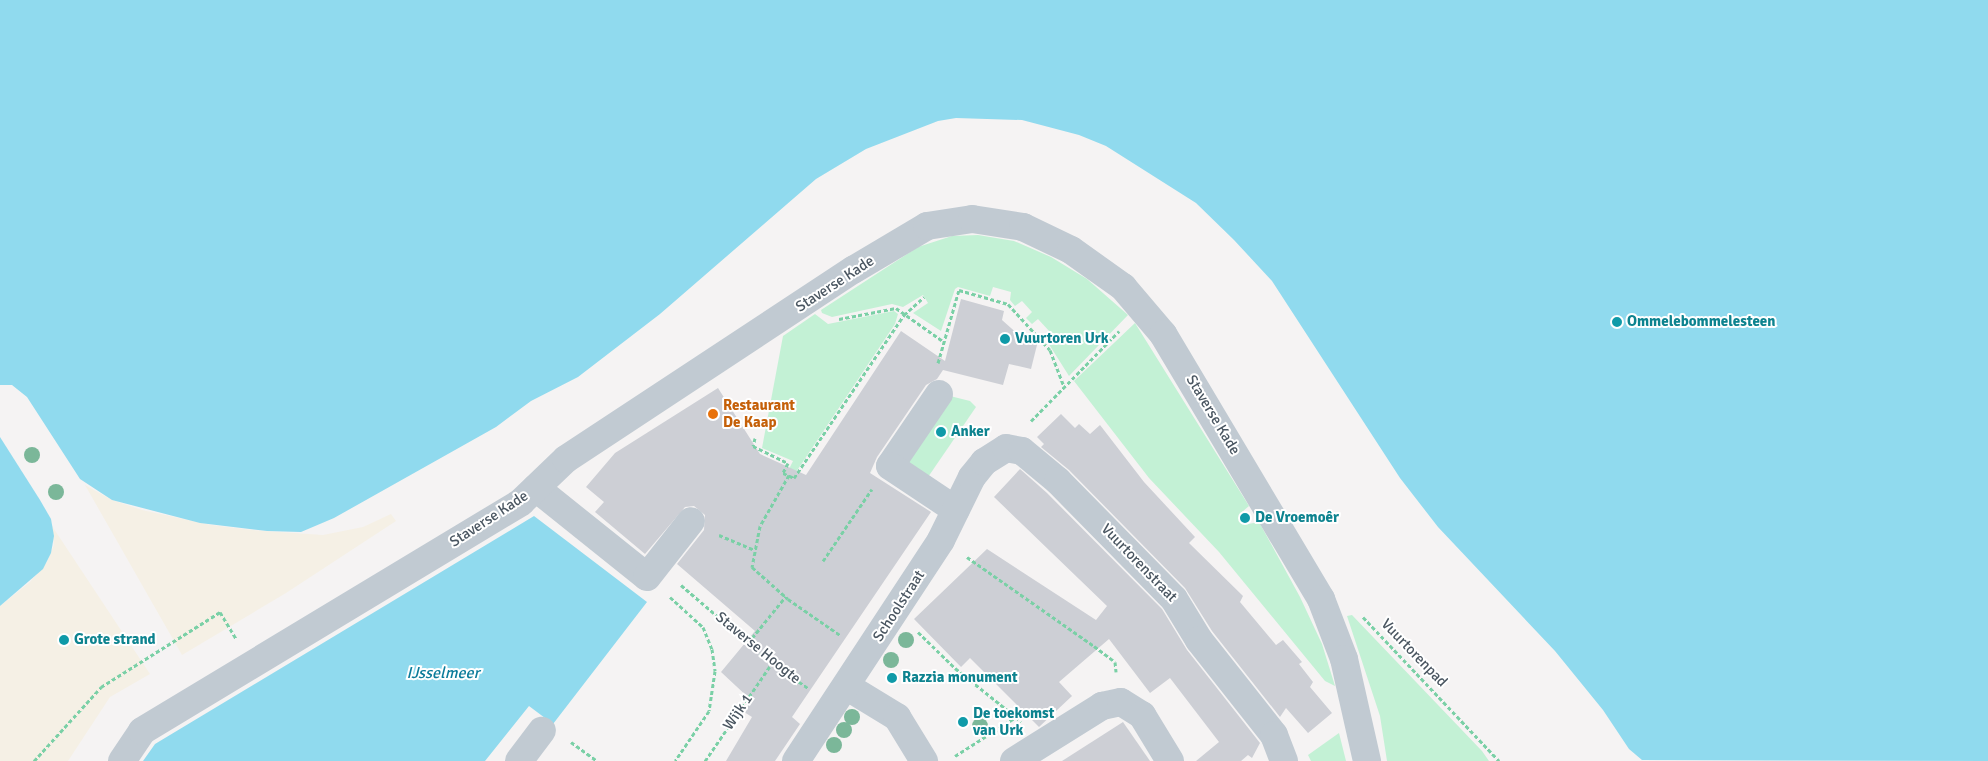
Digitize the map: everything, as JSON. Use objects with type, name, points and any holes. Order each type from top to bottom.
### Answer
[{"type":"street","name":"Staverse Kade","points":[[122,761],[142,731],[521,502],[566,459],[913,233],[944,222],[972,219],[1023,227],[1071,250],[1111,277],[1134,297],[1163,334],[1321,599],[1344,658],[1367,761]]},
{"type":"street","points":[[939,394],[890,466],[956,510]]},
{"type":"street","name":"Schoolstraat","points":[[796,761],[941,540],[972,477],[1006,449]]},
{"type":"street","name":"Vuurtorenstraat","points":[[1006,449],[1034,459],[1174,599],[1199,640],[1274,734],[1284,761]]},
{"type":"street","points":[[536,488],[647,576],[702,527]]},
{"type":"street","points":[[839,695],[897,717],[924,761]]},
{"type":"street","points":[[1014,761],[1102,706],[1121,702],[1142,715],[1170,761]]},
{"type":"street","points":[[519,761],[542,731]]},
{"type":"path","points":[[834,320],[896,308],[944,342],[959,290],[1008,304],[1050,350],[1064,387]]},
{"type":"path","points":[[756,438],[752,446],[788,463],[783,473],[794,478],[904,315],[924,297]]},
{"type":"path","points":[[1006,449],[1118,332]]},
{"type":"path","points":[[823,562],[890,466]]},
{"type":"path","points":[[789,475],[760,526],[752,567],[786,596],[867,654]]},
{"type":"path","points":[[702,527],[755,550]]},
{"type":"path","points":[[941,540],[1115,662],[1121,702]]},
{"type":"path","points":[[647,576],[703,627],[714,660],[710,710],[675,761]]},
{"type":"path","name":"Staverse Hoogte","points":[[685,587],[772,663],[839,695]]},
{"type":"path","points":[[748,642],[786,596]]},
{"type":"path","points":[[34,761],[101,687],[220,612],[235,636]]},
{"type":"path","points":[[892,615],[916,630],[955,668],[1016,717],[1038,745]]},
{"type":"path","name":"Vuurtorenpad","points":[[1361,615],[1499,761]]},
{"type":"path","name":"Wijk 1","points":[[706,761],[772,663]]},
{"type":"path","points":[[952,757],[1016,717]]},
{"type":"green space","points":[[978,235],[1014,241],[1051,257],[1087,279],[1128,315],[1069,376],[1045,338],[1050,332],[1038,319],[1032,324],[1026,318],[1032,312],[1022,301],[1015,306],[1010,300],[1011,292],[993,287],[990,296],[958,287],[955,289],[941,331],[913,313],[928,303],[923,295],[903,307],[892,304],[832,317],[822,313],[821,310],[918,247],[952,236]]},
{"type":"green space","points":[[894,311],[898,314],[895,324],[796,472],[789,469],[793,461],[762,448],[783,336],[815,314],[828,324]]},
{"type":"green space","points":[[1135,323],[1249,506],[1242,512],[1243,519],[1248,524],[1259,522],[1300,597],[1322,644],[1335,686],[1325,681],[1219,552],[1149,478],[1074,381]]},
{"type":"green space","points":[[950,396],[970,401],[976,407],[926,480],[906,465]]},
{"type":"green space","points":[[1352,615],[1482,751],[1489,761],[1387,761],[1380,716],[1347,616]]},
{"type":"green space","points":[[1339,733],[1346,761],[1311,761],[1308,755]]},
{"type":"sand","points":[[85,485],[112,500],[142,510],[211,525],[252,530],[323,535],[363,527],[391,514],[396,521],[286,593],[182,655]]},
{"type":"sand","name":"Grote strand","points":[[52,526],[150,674],[110,697],[68,761],[0,761],[0,606],[30,582],[47,562],[54,545]]},
{"type":"water","points":[[0,0],[1988,0],[1988,761],[1642,760],[1629,749],[1603,710],[1555,651],[1438,527],[1400,478],[1272,281],[1234,240],[1196,203],[1106,146],[1079,135],[1022,120],[956,118],[938,121],[866,149],[816,179],[660,314],[578,377],[531,401],[496,427],[334,518],[301,532],[267,531],[200,523],[112,500],[80,479],[27,397],[12,385],[0,385]]},
{"type":"water","points":[[0,437],[51,519],[54,536],[51,553],[43,569],[0,606]]},
{"type":"water","name":"IJsselmeer","points":[[534,516],[647,602],[553,724],[529,706],[485,761],[143,761],[155,744]]},
{"type":"building","points":[[961,299],[1004,311],[1002,320],[1021,337],[1038,341],[1031,369],[1009,364],[1003,385],[943,370],[937,379],[926,385],[877,457],[870,473],[931,512],[792,717],[800,724],[775,761],[726,761],[752,717],[744,712],[751,700],[721,672],[755,631],[677,564],[704,530],[705,515],[694,506],[685,507],[645,554],[595,512],[604,502],[586,487],[615,453],[718,388],[760,454],[806,475],[901,331],[945,361]]},
{"type":"building","points":[[1061,414],[1075,428],[1079,424],[1090,434],[1100,425],[1144,482],[1195,537],[1189,543],[1243,596],[1240,602],[1276,645],[1283,640],[1302,662],[1299,664],[1313,682],[1310,687],[1332,713],[1308,733],[1286,708],[1280,717],[1212,631],[1185,588],[1069,470],[1041,447],[1044,444],[1037,437]]},
{"type":"building","points":[[1020,469],[1047,493],[1162,609],[1187,650],[1260,743],[1252,758],[1248,755],[1241,761],[1196,761],[1219,742],[1170,678],[1150,693],[1109,639],[1059,682],[1072,696],[1039,727],[970,658],[961,667],[914,619],[987,549],[1096,620],[1107,606],[994,497]]},
{"type":"building","points":[[1123,722],[1150,761],[1062,761]]},
{"type":"place","name":"Ommelebommelesteen","points":[[1617,322]]},
{"type":"place","name":"Vuurtoren Urk","points":[[1005,339]]},
{"type":"place","name":"Restaurant De Kaap","points":[[713,414]]},
{"type":"place","name":"Anker","points":[[941,432]]},
{"type":"place","name":"De Vroemoêr","points":[[1245,518]]},
{"type":"place","name":"Grote strand","points":[[64,640]]},
{"type":"place","name":"Razzia monument","points":[[892,678]]},
{"type":"place","name":"De toekomst van Urk","points":[[963,722]]}]
